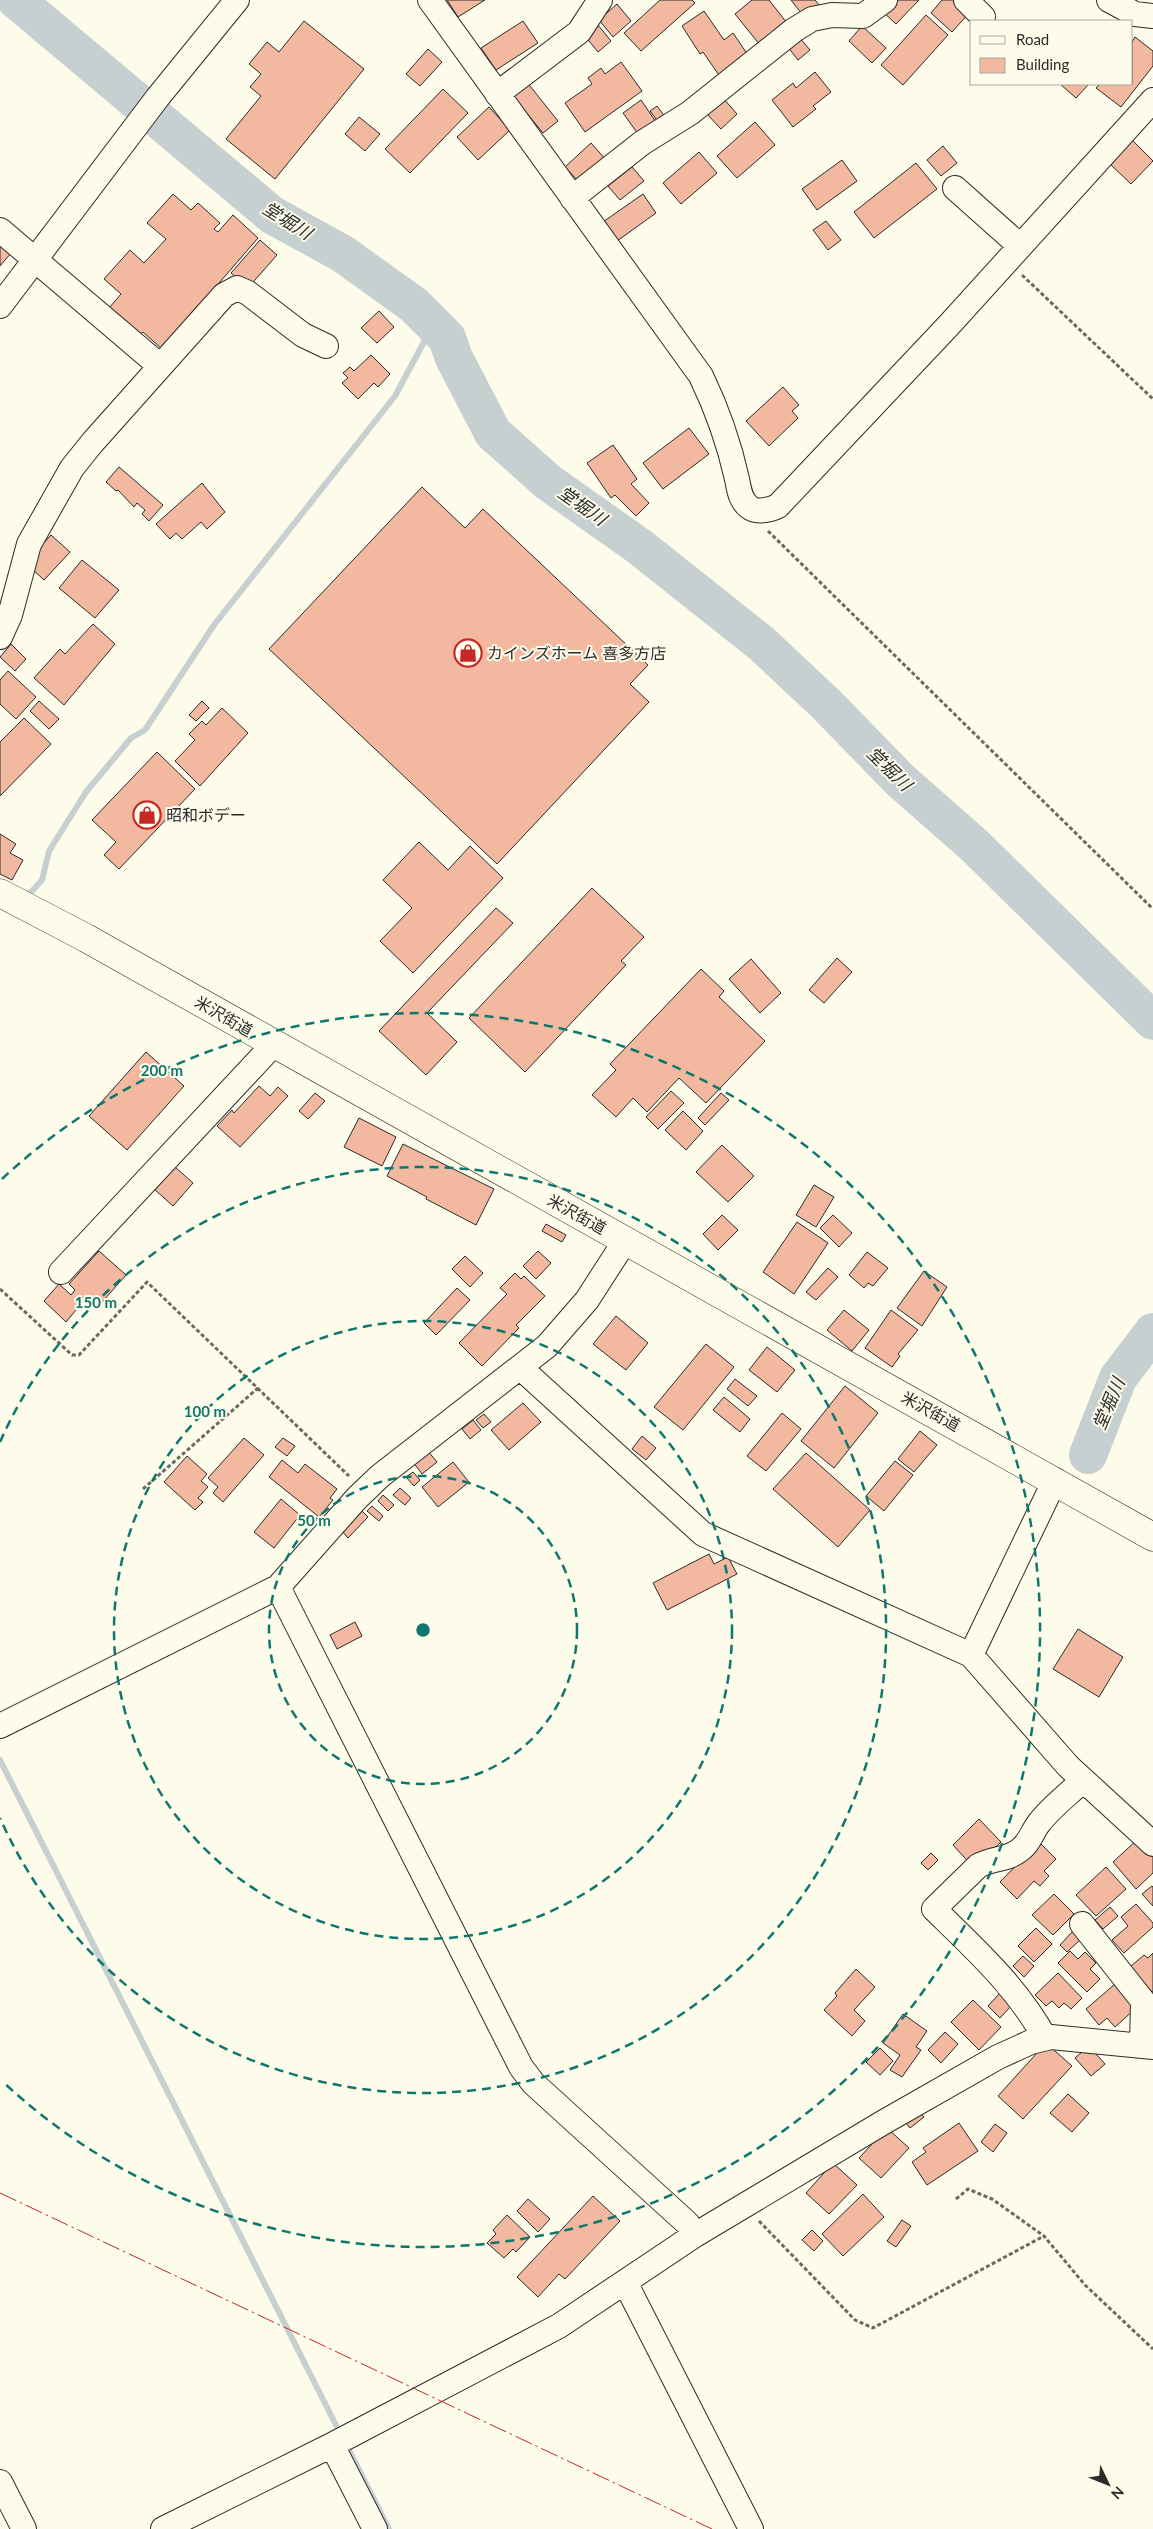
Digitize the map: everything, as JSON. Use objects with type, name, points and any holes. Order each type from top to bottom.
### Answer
[{"type":"highway","name":"米沢街道","points":[[0,893],[86,938],[1153,1537]]},
{"type":"street","points":[[0,306],[158,97],[237,0]]},
{"type":"street","points":[[430,0],[701,376],[715,405],[730,449],[742,500],[750,508],[764,510],[778,506],[1014,253],[1153,100]]},
{"type":"street","points":[[497,94],[579,32],[600,0]]},
{"type":"street","points":[[572,198],[642,143],[690,113],[794,30],[812,19],[832,15],[863,16],[885,0]]},
{"type":"street","points":[[966,0],[983,16]]},
{"type":"street","points":[[1108,0],[1135,14],[1153,16]]},
{"type":"street","points":[[955,188],[1014,253]]},
{"type":"street","points":[[0,230],[160,366]]},
{"type":"street","points":[[0,637],[10,615],[29,544],[58,492],[92,443],[224,294],[237,288],[248,293],[303,335],[326,346]]},
{"type":"street","points":[[61,1272],[274,1044]]},
{"type":"street","points":[[0,1726],[278,1587],[365,1490],[415,1448],[547,1346],[587,1300],[625,1241]]},
{"type":"street","points":[[524,1371],[703,1534],[971,1655],[1040,1735],[1083,1780],[1153,1844]]},
{"type":"street","points":[[971,1655],[1054,1480]]},
{"type":"street","points":[[278,1587],[521,2067],[534,2083],[687,2223],[695,2235]]},
{"type":"street","points":[[1045,2038],[1030,2009],[999,1973],[934,1909],[978,1866],[987,1861],[999,1860],[1012,1855],[1021,1849],[1033,1835],[1038,1824],[1083,1780]]},
{"type":"street","points":[[163,2529],[332,2446],[559,2326],[695,2235],[746,2204],[961,2077],[1030,2042],[1045,2038],[1148,2047],[1143,2001],[1082,1924]]},
{"type":"street","points":[[625,2282],[751,2529]]},
{"type":"street","points":[[332,2446],[374,2529]]},
{"type":"street","points":[[0,2482],[24,2529]]},
{"type":"path","points":[[1014,253],[1153,399]]},
{"type":"path","points":[[764,510],[767,530],[1153,909]]},
{"type":"path","points":[[0,1290],[72,1355],[79,1355],[147,1282],[365,1490]]},
{"type":"path","points":[[143,1489],[258,1388]]},
{"type":"path","points":[[956,2199],[968,2189],[976,2192],[992,2199],[1044,2236],[1085,2285],[1153,2349]]},
{"type":"path","points":[[746,2204],[764,2227],[855,2320],[873,2328],[1044,2236]]},
{"type":"building","points":[[447,0],[485,0],[458,17]]},
{"type":"building","points":[[660,0],[692,0],[695,3],[641,51],[624,33]]},
{"type":"building","points":[[752,0],[769,0],[787,23],[760,45],[735,14]]},
{"type":"building","points":[[791,0],[815,0],[820,6],[805,18]]},
{"type":"building","points":[[891,0],[919,0],[896,24],[881,10]]},
{"type":"building","points":[[942,0],[957,0],[970,12],[952,32],[931,13]]},
{"type":"building","points":[[617,4],[631,21],[613,37],[599,20]]},
{"type":"building","points":[[704,11],[724,40],[733,33],[750,58],[721,78],[703,52],[700,54],[682,26]]},
{"type":"building","points":[[926,15],[948,35],[903,85],[881,65]]},
{"type":"building","points":[[304,21],[364,69],[275,179],[226,139],[261,96],[250,87],[261,74],[249,64],[267,42],[279,52]]},
{"type":"building","points":[[523,21],[538,43],[496,70],[481,48]]},
{"type":"building","points":[[598,25],[611,41],[598,52],[585,36]]},
{"type":"building","points":[[862,26],[886,48],[872,63],[849,41]]},
{"type":"building","points":[[799,37],[810,50],[798,60],[787,46]]},
{"type":"building","points":[[1135,37],[1153,51],[1153,66],[1121,107],[1096,88],[1099,85],[1133,85],[1133,40]]},
{"type":"building","points":[[428,49],[442,62],[420,86],[406,74]]},
{"type":"building","points":[[621,62],[642,91],[585,132],[565,103],[592,84],[588,78],[601,68],[605,74]]},
{"type":"building","points":[[815,72],[831,92],[813,106],[816,109],[793,127],[772,100],[793,83],[796,88]]},
{"type":"building","points":[[526,81],[558,121],[543,133],[511,94]]},
{"type":"building","points":[[1061,85],[1088,85],[1076,98]]},
{"type":"building","points":[[443,89],[468,113],[410,173],[385,149]]},
{"type":"building","points":[[723,98],[737,114],[721,129],[706,113]]},
{"type":"building","points":[[641,100],[658,125],[641,138],[623,113]]},
{"type":"building","points":[[657,106],[666,118],[659,123],[650,111]]},
{"type":"building","points":[[489,107],[510,130],[478,160],[457,137]]},
{"type":"building","points":[[359,117],[380,134],[365,151],[345,134]]},
{"type":"building","points":[[755,122],[775,145],[737,178],[717,156]]},
{"type":"building","points":[[1132,140],[1153,161],[1131,184],[1110,164]]},
{"type":"building","points":[[591,143],[606,160],[580,183],[565,167]]},
{"type":"building","points":[[943,146],[957,163],[941,176],[927,160]]},
{"type":"building","points":[[699,152],[717,173],[681,204],[663,183]]},
{"type":"building","points":[[842,160],[857,181],[817,210],[802,189]]},
{"type":"building","points":[[916,163],[937,189],[874,238],[854,212]]},
{"type":"building","points":[[632,167],[644,181],[620,200],[608,186]]},
{"type":"building","points":[[173,194],[191,210],[198,203],[220,223],[214,229],[218,232],[233,215],[258,238],[162,349],[143,332],[140,335],[109,308],[121,294],[104,279],[130,250],[144,263],[166,239],[147,223]]},
{"type":"building","points":[[643,194],[656,213],[617,241],[603,222]]},
{"type":"building","points":[[826,221],[841,240],[828,250],[813,230]]},
{"type":"building","points":[[260,240],[277,255],[248,288],[231,273]]},
{"type":"building","points":[[0,241],[12,252],[0,266]]},
{"type":"building","points":[[379,311],[394,327],[377,343],[361,328]]},
{"type":"building","points":[[371,355],[390,374],[378,387],[374,383],[358,399],[342,383],[348,378],[343,373],[350,367],[354,371]]},
{"type":"building","points":[[783,387],[799,405],[792,411],[798,418],[769,446],[746,421]]},
{"type":"building","points":[[689,428],[709,454],[663,489],[643,463]]},
{"type":"building","points":[[613,445],[637,479],[631,484],[649,503],[636,516],[615,495],[611,498],[587,463]]},
{"type":"building","points":[[119,467],[163,505],[149,521],[142,514],[145,510],[137,503],[134,507],[118,490],[116,491],[106,482]]},
{"type":"building","points":[[202,483],[225,512],[207,529],[201,522],[182,539],[176,533],[170,539],[156,524]]},
{"type":"building","points":[[422,487],[465,528],[483,509],[648,665],[630,684],[649,702],[497,864],[269,649]]},
{"type":"building","points":[[51,535],[70,552],[44,580],[30,567],[34,554]]},
{"type":"building","points":[[82,560],[119,590],[95,618],[59,588]]},
{"type":"building","points":[[93,624],[115,644],[64,705],[34,678],[60,649],[65,654]]},
{"type":"building","points":[[11,644],[26,659],[15,671],[0,657]]},
{"type":"building","points":[[8,671],[36,697],[16,719],[0,704],[0,680]]},
{"type":"building","points":[[39,701],[59,719],[49,729],[30,711]]},
{"type":"building","points":[[202,701],[209,708],[196,721],[189,715]]},
{"type":"building","points":[[222,708],[248,733],[200,786],[175,761],[195,740],[189,734],[202,721],[206,725]]},
{"type":"building","points":[[24,718],[51,744],[0,796],[0,742]]},
{"type":"building","points":[[157,752],[195,789],[119,869],[104,855],[116,842],[92,820]]},
{"type":"building","points":[[0,834],[16,844],[10,853],[23,860],[12,880],[0,874]]},
{"type":"building","points":[[419,842],[448,870],[470,846],[503,878],[413,973],[380,941],[412,908],[383,880]]},
{"type":"building","points":[[592,888],[644,937],[621,961],[626,965],[525,1072],[469,1018]]},
{"type":"building","points":[[496,908],[513,923],[427,1013],[457,1042],[426,1075],[379,1031]]},
{"type":"building","points":[[837,958],[852,972],[824,1003],[809,990]]},
{"type":"building","points":[[751,959],[781,993],[760,1013],[729,979]]},
{"type":"building","points":[[701,969],[724,991],[719,997],[765,1041],[706,1103],[679,1078],[647,1112],[633,1098],[616,1117],[592,1095],[616,1070],[610,1064]]},
{"type":"building","points":[[146,1052],[184,1086],[127,1150],[89,1116]]},
{"type":"building","points":[[259,1086],[270,1096],[278,1087],[288,1096],[240,1147],[217,1126],[232,1110],[234,1113]]},
{"type":"building","points":[[671,1091],[684,1103],[658,1129],[646,1117]]},
{"type":"building","points":[[315,1093],[325,1101],[308,1119],[299,1111]]},
{"type":"building","points":[[721,1093],[729,1100],[705,1125],[698,1118]]},
{"type":"building","points":[[683,1111],[703,1131],[686,1150],[665,1130]]},
{"type":"building","points":[[359,1118],[396,1137],[382,1166],[344,1147]]},
{"type":"building","points":[[403,1144],[494,1189],[476,1225],[387,1176]]},
{"type":"building","points":[[722,1145],[754,1176],[728,1202],[696,1172]]},
{"type":"building","points":[[174,1166],[193,1183],[173,1206],[154,1189]]},
{"type":"building","points":[[814,1185],[834,1197],[816,1227],[796,1215]]},
{"type":"building","points":[[722,1215],[738,1230],[718,1250],[703,1234]]},
{"type":"building","points":[[833,1215],[852,1233],[839,1247],[820,1228]]},
{"type":"building","points":[[797,1222],[828,1243],[794,1294],[763,1272]]},
{"type":"building","points":[[546,1224],[566,1235],[562,1242],[542,1231]]},
{"type":"building","points":[[99,1251],[126,1275],[96,1309],[81,1296],[77,1301],[81,1304],[66,1322],[44,1301],[59,1284],[71,1295],[75,1290],[69,1284]]},
{"type":"building","points":[[538,1251],[551,1263],[536,1279],[523,1266]]},
{"type":"building","points":[[867,1252],[888,1268],[873,1286],[868,1283],[864,1288],[849,1275]]},
{"type":"building","points":[[465,1256],[483,1273],[470,1287],[452,1269]]},
{"type":"building","points":[[828,1268],[838,1277],[816,1300],[806,1292]]},
{"type":"building","points":[[924,1271],[947,1287],[922,1326],[897,1308]]},
{"type":"building","points":[[515,1273],[521,1279],[524,1276],[545,1296],[516,1325],[519,1328],[482,1366],[459,1343],[507,1294],[500,1288]]},
{"type":"building","points":[[457,1288],[470,1300],[436,1335],[424,1323]]},
{"type":"building","points":[[844,1310],[869,1330],[852,1351],[827,1330]]},
{"type":"building","points":[[891,1310],[918,1330],[898,1354],[900,1356],[892,1367],[865,1348]]},
{"type":"building","points":[[616,1316],[648,1343],[626,1370],[593,1344]]},
{"type":"building","points":[[706,1344],[734,1367],[683,1430],[654,1407]]},
{"type":"building","points":[[767,1347],[795,1370],[777,1392],[749,1370]]},
{"type":"building","points":[[735,1379],[757,1396],[748,1406],[727,1389]]},
{"type":"building","points":[[845,1386],[878,1413],[834,1468],[801,1441]]},
{"type":"building","points":[[724,1397],[750,1419],[740,1432],[713,1410]]},
{"type":"building","points":[[523,1403],[541,1422],[509,1450],[491,1430]]},
{"type":"building","points":[[782,1413],[801,1429],[766,1471],[747,1456]]},
{"type":"building","points":[[484,1414],[491,1422],[483,1428],[476,1420]]},
{"type":"building","points":[[473,1420],[481,1430],[470,1439],[462,1429]]},
{"type":"building","points":[[920,1431],[937,1445],[914,1472],[898,1459]]},
{"type":"building","points":[[642,1436],[656,1448],[646,1460],[632,1449]]},
{"type":"building","points":[[244,1438],[264,1455],[223,1502],[213,1493],[218,1487],[208,1478]]},
{"type":"building","points":[[283,1438],[295,1446],[287,1456],[275,1447]]},
{"type":"building","points":[[427,1450],[437,1462],[422,1474],[413,1462]]},
{"type":"building","points":[[806,1453],[870,1510],[838,1547],[773,1489]]},
{"type":"building","points":[[187,1456],[207,1474],[201,1481],[208,1487],[198,1498],[203,1502],[195,1510],[164,1482]]},
{"type":"building","points":[[282,1460],[298,1473],[305,1464],[337,1489],[330,1498],[333,1500],[319,1517],[269,1477]]},
{"type":"building","points":[[895,1461],[913,1475],[884,1511],[866,1496]]},
{"type":"building","points":[[453,1462],[469,1482],[438,1507],[422,1487]]},
{"type":"building","points":[[413,1472],[420,1480],[414,1486],[406,1477]]},
{"type":"building","points":[[400,1488],[411,1498],[405,1505],[393,1495]]},
{"type":"building","points":[[383,1495],[394,1505],[388,1511],[378,1501]]},
{"type":"building","points":[[281,1499],[300,1515],[274,1548],[254,1532]]},
{"type":"building","points":[[372,1506],[383,1516],[379,1521],[367,1511]]},
{"type":"building","points":[[362,1511],[368,1517],[348,1538],[342,1531]]},
{"type":"building","points":[[709,1554],[714,1564],[728,1557],[737,1574],[667,1610],[653,1583]]},
{"type":"building","points":[[355,1622],[362,1636],[337,1649],[330,1635]]},
{"type":"building","points":[[1078,1629],[1123,1657],[1099,1697],[1053,1669]]},
{"type":"building","points":[[979,1819],[1001,1842],[974,1868],[953,1845]]},
{"type":"building","points":[[1138,1839],[1153,1856],[1153,1873],[1136,1889],[1113,1862]]},
{"type":"building","points":[[1039,1842],[1056,1859],[1044,1871],[1049,1876],[1040,1886],[1034,1881],[1017,1899],[1000,1882]]},
{"type":"building","points":[[931,1853],[938,1860],[928,1870],[921,1863]]},
{"type":"building","points":[[1106,1867],[1126,1889],[1096,1916],[1076,1895]]},
{"type":"building","points":[[1153,1887],[1153,1906],[1142,1894]]},
{"type":"building","points":[[1054,1894],[1074,1914],[1053,1935],[1032,1915]]},
{"type":"building","points":[[1136,1904],[1153,1923],[1153,1927],[1124,1953],[1112,1940],[1128,1926],[1121,1917]]},
{"type":"building","points":[[1110,1907],[1118,1916],[1103,1929],[1095,1920]]},
{"type":"building","points":[[1036,1928],[1052,1944],[1034,1962],[1018,1946]]},
{"type":"building","points":[[1073,1931],[1081,1939],[1067,1952],[1060,1945]]},
{"type":"building","points":[[1070,1951],[1078,1959],[1085,1952],[1096,1963],[1090,1969],[1100,1979],[1087,1992],[1058,1963]]},
{"type":"building","points":[[1153,1953],[1152,1992],[1130,1967],[1144,1955],[1148,1958]]},
{"type":"building","points":[[1023,1956],[1034,1966],[1024,1977],[1013,1966]]},
{"type":"building","points":[[856,1969],[875,1987],[854,2010],[865,2021],[852,2036],[824,2010],[837,1996],[835,1993]]},
{"type":"building","points":[[1058,1973],[1082,1998],[1071,2009],[1064,2003],[1059,2008],[1052,2001],[1046,2006],[1035,1995]]},
{"type":"building","points":[[1115,1984],[1136,2008],[1115,2027],[1107,2018],[1099,2025],[1086,2009]]},
{"type":"building","points":[[1000,1993],[1012,2005],[1000,2018],[988,2006]]},
{"type":"building","points":[[973,2000],[1001,2027],[979,2050],[951,2022]]},
{"type":"building","points":[[903,2014],[927,2031],[916,2047],[921,2050],[902,2077],[890,2070],[900,2055],[883,2043]]},
{"type":"building","points":[[945,2032],[958,2044],[941,2063],[928,2050]]},
{"type":"building","points":[[1046,2043],[1072,2066],[1023,2119],[998,2096]]},
{"type":"building","points":[[1089,2046],[1105,2064],[1091,2076],[1075,2058]]},
{"type":"building","points":[[880,2048],[893,2061],[880,2075],[866,2062]]},
{"type":"building","points":[[1068,2094],[1089,2113],[1072,2132],[1050,2113]]},
{"type":"building","points":[[916,2108],[924,2117],[910,2128],[902,2118]]},
{"type":"building","points":[[959,2123],[978,2151],[927,2185],[912,2162],[926,2152],[923,2148]]},
{"type":"building","points":[[995,2124],[1007,2133],[993,2152],[981,2142]]},
{"type":"building","points":[[887,2128],[909,2148],[881,2178],[859,2158]]},
{"type":"building","points":[[833,2163],[857,2185],[829,2214],[806,2193]]},
{"type":"building","points":[[863,2194],[884,2217],[843,2256],[822,2234]]},
{"type":"building","points":[[593,2196],[620,2221],[565,2279],[559,2274],[538,2297],[517,2277]]},
{"type":"building","points":[[528,2199],[550,2219],[538,2232],[517,2211]]},
{"type":"building","points":[[507,2215],[530,2237],[516,2252],[513,2249],[504,2258],[487,2243],[496,2234],[493,2230]]},
{"type":"building","points":[[902,2220],[911,2226],[896,2247],[887,2241]]},
{"type":"building","points":[[812,2230],[823,2241],[814,2251],[802,2240]]},
{"type":"waterway","name":"堂堀川","points":[[16,0],[272,215],[343,254],[414,305],[447,338],[454,358],[493,433],[548,482],[640,547],[761,643],[826,704],[900,780],[975,846],[1153,1021]]},
{"type":"waterway","points":[[22,897],[32,891],[42,880],[49,851],[86,792],[131,738],[145,730],[214,625],[395,396],[433,325]]},
{"type":"waterway","name":"堂堀川","points":[[1088,1455],[1118,1378],[1153,1332]]},
{"type":"waterway","points":[[0,1760],[341,2435]]},
{"type":"waterway","points":[[346,2444],[389,2529]]},
{"type":"power","points":[[0,2193],[712,2529]]},
{"type":"place","name":"カインズホーム 喜多方店","points":[[468,653]]},
{"type":"place","name":"昭和ボデー","points":[[147,815]]}]
